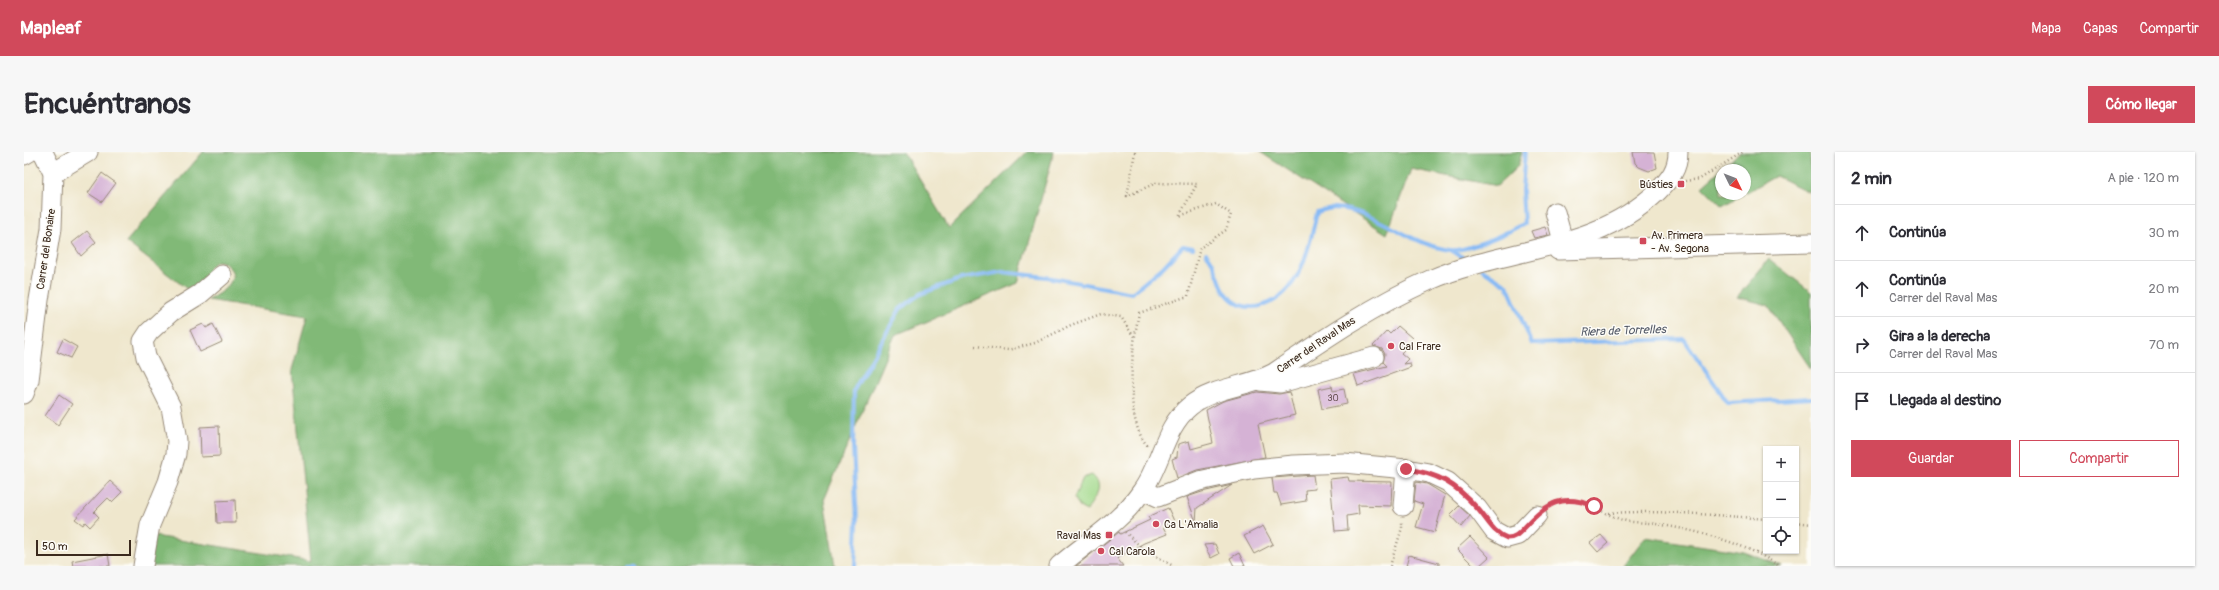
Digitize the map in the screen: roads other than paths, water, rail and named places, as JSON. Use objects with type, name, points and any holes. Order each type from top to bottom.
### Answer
[{"type":"street","points":[[24,155],[30,152]]},
{"type":"street","name":"Carrer del Bonaire","points":[[24,394],[29,380],[39,300],[51,229],[53,173],[43,152]]},
{"type":"street","points":[[53,173],[88,152]]},
{"type":"street","points":[[1533,250],[1593,233],[1611,225],[1633,212],[1663,186],[1673,174],[1678,163],[1678,152]]},
{"type":"street","points":[[1555,212],[1563,241]]},
{"type":"street","points":[[1533,250],[1811,243]]},
{"type":"street","name":"Carrer del Raval Mas","points":[[1059,566],[1115,522],[1143,490],[1173,426],[1189,407],[1201,399],[1229,388],[1259,381],[1274,373],[1365,313],[1424,283],[1466,267],[1533,250]]},
{"type":"street","points":[[143,566],[150,525],[168,482],[176,454],[177,441],[171,407],[146,357],[144,341],[149,332],[171,312],[200,294],[222,275]]},
{"type":"street","points":[[1259,381],[1280,383],[1374,357]]},
{"type":"street","points":[[1143,490],[1158,497],[1217,476],[1254,469],[1294,465],[1344,463],[1406,469],[1429,473],[1448,482],[1477,508],[1494,531],[1507,538],[1518,535],[1537,515]]},
{"type":"street","points":[[1403,506],[1406,469]]},
{"type":"waterway","name":"Riera de Torrelles","points":[[1206,253],[1214,265],[1225,292],[1230,298],[1240,305],[1257,307],[1277,299],[1287,290],[1302,266],[1311,239],[1317,212],[1331,208],[1350,210],[1365,215],[1421,242],[1435,247],[1457,250],[1477,245],[1524,223],[1522,190],[1525,152]]},
{"type":"waterway","points":[[855,566],[857,522],[853,447],[854,390],[900,309],[920,294],[961,279],[1002,272],[1047,277],[1132,293],[1163,267],[1183,246],[1193,248]]},
{"type":"waterway","name":"Riera de Torrelles","points":[[1451,250],[1467,260]]},
{"type":"waterway","name":"Riera de Torrelles","points":[[1482,269],[1507,285],[1532,344],[1684,339],[1728,403],[1811,398]]},
{"type":"waterway","points":[[629,566],[637,566]]},
{"type":"place","name":"Bústies","points":[[1681,184]]},
{"type":"place","name":"Av. Primera - Av. Segona","points":[[1643,241]]},
{"type":"place","name":"Cal Frare","points":[[1391,346]]},
{"type":"place","name":"Ca L'Amalia","points":[[1156,524]]},
{"type":"place","name":"Raval Mas","points":[[1109,535]]},
{"type":"place","name":"Cal Carola","points":[[1101,551]]}]
